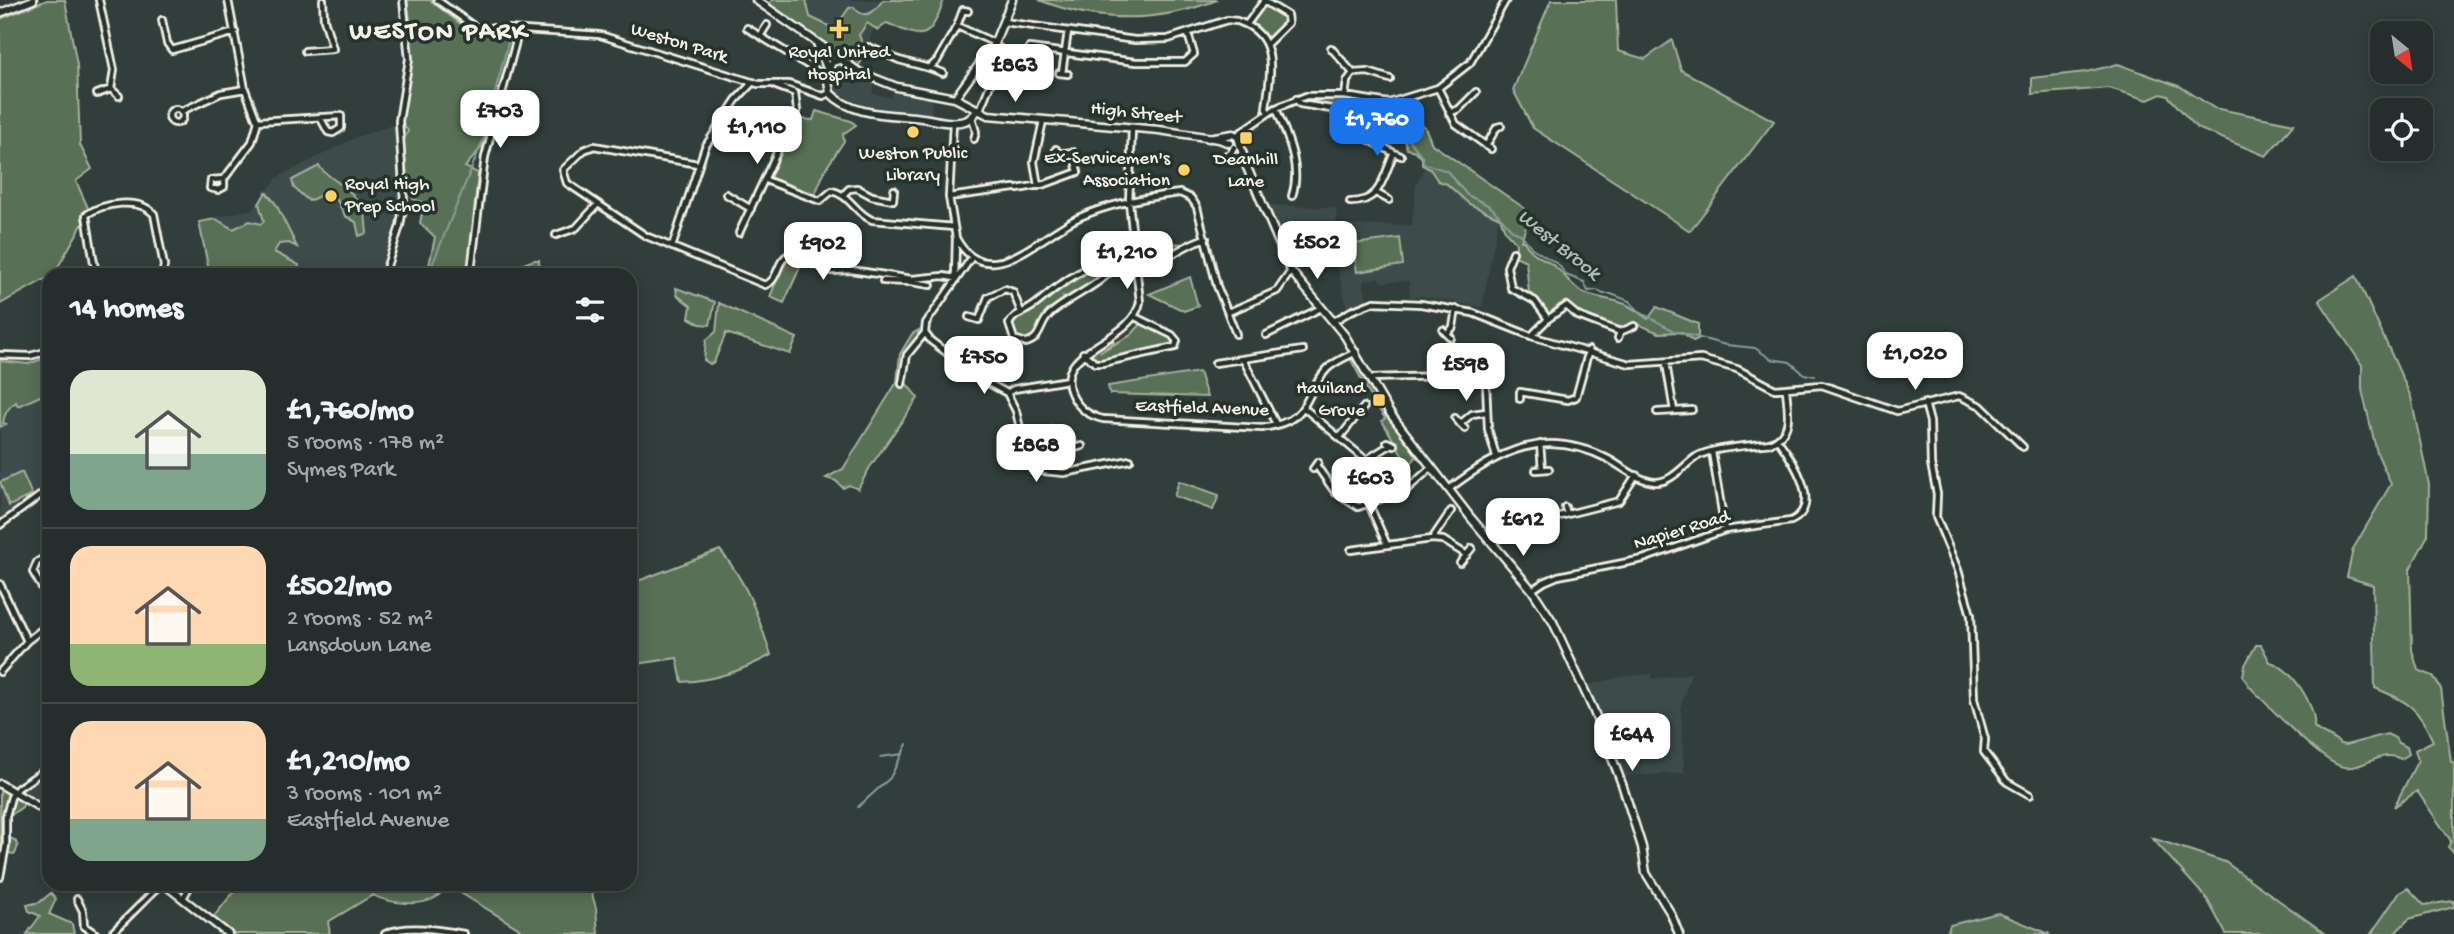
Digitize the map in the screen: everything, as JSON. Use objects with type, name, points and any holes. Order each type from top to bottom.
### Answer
[{"type":"street","points":[[0,13],[33,0]]},
{"type":"street","points":[[99,0],[114,70],[111,89]]},
{"type":"street","points":[[228,0],[246,89],[253,114],[258,121]]},
{"type":"street","points":[[305,51],[333,49],[324,19],[323,0]]},
{"type":"street","points":[[386,268],[400,226],[404,202],[398,121],[409,59],[403,0]]},
{"type":"street","name":"Weston Park","points":[[437,0],[475,27],[600,35],[753,82],[794,86],[823,96],[830,93]]},
{"type":"street","name":"High Street","points":[[756,0],[839,60],[878,81],[955,97],[978,111],[999,117],[1233,141]]},
{"type":"street","points":[[955,97],[995,44],[1012,0]]},
{"type":"street","points":[[1220,158],[1231,153],[1233,141],[1268,113],[1296,99],[1317,95],[1345,96],[1389,103],[1438,88],[1470,63],[1506,0]]},
{"type":"street","points":[[1247,24],[1264,1],[1287,15],[1288,23],[1267,44]]},
{"type":"street","points":[[929,68],[937,61],[963,10],[968,12]]},
{"type":"street","points":[[162,20],[172,52],[235,32]]},
{"type":"street","points":[[1004,22],[1135,40],[1168,39],[1227,20],[1247,24],[1258,32],[1267,44],[1271,60],[1266,108],[1268,113]]},
{"type":"street","points":[[760,36],[766,26]]},
{"type":"street","points":[[814,41],[821,50],[830,93],[837,99],[883,116],[915,117],[953,123],[972,117],[978,111],[1002,55],[995,44],[957,26]]},
{"type":"street","points":[[747,28],[827,74]]},
{"type":"street","points":[[471,268],[485,157],[519,30]]},
{"type":"street","points":[[1063,74],[1068,31]]},
{"type":"street","points":[[1029,48],[1136,62],[1185,62],[1194,54],[1188,34]]},
{"type":"street","points":[[866,54],[869,47],[899,60],[943,73]]},
{"type":"street","points":[[1331,51],[1353,73],[1383,74],[1390,79]]},
{"type":"street","points":[[827,74],[832,62],[839,60]]},
{"type":"street","points":[[1345,96],[1347,81],[1353,73]]},
{"type":"street","points":[[672,247],[705,147],[736,100],[753,82]]},
{"type":"street","points":[[739,233],[797,110],[793,92],[772,85]]},
{"type":"street","points":[[1438,88],[1456,124],[1488,147],[1498,126]]},
{"type":"street","points":[[97,94],[111,89]]},
{"type":"street","points":[[111,89],[120,96]]},
{"type":"street","points":[[182,111],[220,93],[246,89]]},
{"type":"street","points":[[1449,113],[1459,109],[1476,92]]},
{"type":"street","points":[[1296,99],[1300,104],[1331,109],[1368,139],[1401,156]]},
{"type":"street","points":[[1276,108],[1293,155],[1295,187],[1292,196]]},
{"type":"street","points":[[258,121],[320,117],[341,116],[341,128],[334,133],[328,132],[320,117]]},
{"type":"street","points":[[972,117],[975,139]]},
{"type":"street","points":[[224,179],[252,142],[258,121]]},
{"type":"street","points":[[1038,186],[1034,162],[1043,121]]},
{"type":"street","points":[[953,123],[949,197],[956,238],[955,278]]},
{"type":"street","points":[[1007,393],[1069,380],[1075,362],[1083,353],[1123,330],[1135,317],[1140,302],[1129,202],[1132,129]]},
{"type":"street","points":[[1233,141],[1291,271],[1334,321],[1356,352],[1389,412],[1532,590],[1553,622],[1585,690],[1622,784],[1642,847],[1646,873],[1671,914],[1679,934]]},
{"type":"street","points":[[698,163],[589,147],[566,165],[564,177],[567,183],[597,205],[646,236],[765,285],[774,280],[780,260],[790,254],[832,271],[850,270],[931,285]]},
{"type":"street","points":[[949,197],[1038,186],[1078,172],[1073,152],[1057,154]]},
{"type":"street","points":[[1356,209],[1353,202],[1368,201],[1376,192],[1394,153]]},
{"type":"street","points":[[768,181],[817,201],[832,191],[844,194],[860,214],[872,220],[954,227]]},
{"type":"street","points":[[844,194],[849,189],[857,188],[878,198],[892,200],[894,190]]},
{"type":"street","points":[[1376,192],[1389,200]]},
{"type":"street","points":[[956,238],[972,257],[989,263],[1005,261],[1080,218],[1129,202],[1180,193],[1187,195],[1197,207],[1217,286],[1236,334]]},
{"type":"street","points":[[726,194],[751,209]]},
{"type":"street","points":[[95,268],[86,215],[97,209],[125,204],[140,205],[154,214],[164,268]]},
{"type":"street","points":[[561,235],[581,224],[597,205]]},
{"type":"street","points":[[1137,268],[1158,264],[1187,244],[1206,238]]},
{"type":"street","points":[[1123,254],[1104,278],[1048,316],[1037,338],[1026,343],[1016,341],[1009,330],[1012,318],[1083,270],[1123,254],[1135,251]]},
{"type":"street","points":[[1513,252],[1507,267],[1511,288],[1535,301],[1548,319]]},
{"type":"street","points":[[902,384],[908,355],[925,333],[926,323],[943,301],[955,278],[972,257]]},
{"type":"street","points":[[1502,258],[1509,261]]},
{"type":"street","points":[[1227,311],[1276,291],[1291,271]]},
{"type":"street","points":[[883,281],[943,276],[955,278]]},
{"type":"street","points":[[969,317],[975,321],[981,318],[988,297],[1005,289],[1013,292],[1021,312]]},
{"type":"street","points":[[1334,321],[1374,302],[1402,302],[1456,309],[1531,336],[1589,350],[1630,364],[1666,363],[1687,359],[1713,362],[1737,369],[1775,389],[1829,386],[1897,411],[1959,396],[1973,401],[2023,447]]},
{"type":"street","points":[[1531,336],[1566,306],[1578,316],[1620,332],[1634,326]]},
{"type":"street","points":[[1266,335],[1322,307]]},
{"type":"street","points":[[1447,334],[1453,327],[1456,309]]},
{"type":"street","points":[[1083,353],[1095,363],[1102,363],[1175,347],[1177,341],[1172,335],[1135,317]]},
{"type":"street","points":[[1618,338],[1620,332]]},
{"type":"street","points":[[925,333],[943,352],[1007,393],[1014,406],[1029,466],[1037,471],[1054,474],[1075,472],[1130,460]]},
{"type":"street","points":[[1215,363],[1303,350]]},
{"type":"street","points":[[1520,399],[1520,392],[1567,400],[1576,397],[1589,350]]},
{"type":"street","name":"Eastfield Avenue","points":[[1069,380],[1071,393],[1078,405],[1086,413],[1103,419],[1262,428],[1291,420],[1304,408],[1327,369],[1356,352]]},
{"type":"street","points":[[0,355],[30,356],[42,353]]},
{"type":"street","points":[[1243,359],[1277,426]]},
{"type":"street","points":[[1666,363],[1674,411]]},
{"type":"street","points":[[1369,378],[1445,376]]},
{"type":"street","points":[[1478,377],[1482,377],[1486,383],[1486,412],[1496,456]]},
{"type":"street","points":[[1450,489],[1496,456],[1540,444],[1568,445],[1588,450],[1648,481],[1664,481],[1699,455],[1778,440],[1788,426],[1786,390]]},
{"type":"street","points":[[1925,403],[1930,422],[1931,464],[1937,494],[1936,517],[1958,570],[1971,615],[1974,699],[1985,738],[1984,752],[2007,782],[2031,795]]},
{"type":"street","points":[[1340,437],[1364,407]]},
{"type":"street","points":[[1304,408],[1366,460]]},
{"type":"street","points":[[1657,412],[1692,410]]},
{"type":"street","points":[[1460,424],[1472,414],[1486,412]]},
{"type":"street","points":[[1455,418],[1465,429]]},
{"type":"street","points":[[1022,434],[1056,429],[1071,439],[1075,448],[1082,446]]},
{"type":"street","name":"Napier Road","points":[[1532,590],[1558,576],[1643,559],[1725,530],[1791,521],[1803,513],[1806,500],[1796,466],[1778,440]]},
{"type":"street","points":[[1366,460],[1390,444]]},
{"type":"street","points":[[1540,444],[1539,470],[1549,469]]},
{"type":"street","points":[[1712,452],[1725,530]]},
{"type":"street","points":[[1345,499],[1365,470],[1366,460]]},
{"type":"street","points":[[1316,465],[1335,492],[1358,507],[1406,491],[1432,467]]},
{"type":"street","points":[[1556,517],[1619,500],[1636,475]]},
{"type":"street","points":[[0,525],[42,494]]},
{"type":"street","points":[[1369,504],[1387,545]]},
{"type":"street","points":[[1565,507],[1567,514]]},
{"type":"street","points":[[1432,539],[1451,512]]},
{"type":"street","points":[[1493,544],[1499,537],[1532,525],[1531,521]]},
{"type":"street","points":[[1351,550],[1432,539],[1443,540],[1466,555]]},
{"type":"street","points":[[1460,563],[1472,548]]},
{"type":"street","points":[[42,559],[37,562],[33,572],[42,588]]},
{"type":"street","points":[[0,584],[27,641]]},
{"type":"street","points":[[0,672],[27,641],[42,629]]},
{"type":"street","points":[[24,631],[33,636]]},
{"type":"street","points":[[0,877],[6,845],[6,816],[13,793],[42,772]]},
{"type":"street","points":[[0,784],[42,809]]},
{"type":"street","points":[[111,934],[155,891]]},
{"type":"street","points":[[172,891],[228,934]]},
{"type":"street","points":[[183,898],[187,891]]},
{"type":"street","points":[[77,900],[83,911],[84,926],[96,934]]},
{"type":"street","points":[[382,934],[397,930],[435,930],[464,934]]},
{"type":"shaded area","name":"Royal United Hospital","points":[[761,0],[944,0],[934,27],[927,35],[918,37],[877,22],[860,62],[847,59]]},
{"type":"shaded area","points":[[842,65],[875,85],[872,93],[891,98],[894,90],[931,97],[932,116],[887,114],[836,94],[831,83],[832,70]]},
{"type":"shaded area","name":"Royal High Prep School","points":[[395,124],[401,202],[381,268],[206,268],[198,221],[253,209],[278,177],[357,137]]},
{"type":"shaded area","points":[[1426,165],[1499,216],[1482,307],[1421,296],[1410,298],[1409,281],[1381,282],[1379,277],[1363,281],[1367,301],[1347,308],[1335,258],[1290,259],[1268,205],[1336,208],[1337,226],[1412,225],[1416,185]]},
{"type":"shaded area","points":[[42,356],[42,492],[0,522],[0,357],[31,359]]},
{"type":"shaded area","points":[[1691,673],[1681,705],[1684,773],[1623,776],[1587,685],[1626,676],[1652,674],[1652,679]]},
{"type":"shaded area","points":[[42,776],[42,805],[19,791]]},
{"type":"green space","points":[[47,0],[65,0],[77,65],[80,145],[92,169],[76,181],[88,208],[82,218],[83,223],[57,268],[42,268],[42,281],[0,304],[0,19]]},
{"type":"green space","name":"Weston Park","points":[[407,0],[430,0],[466,28],[486,34],[517,33],[482,147],[465,167],[478,173],[468,268],[428,268],[435,237],[420,223],[424,203],[413,199],[409,192],[403,142],[408,131],[401,122],[411,48]]},
{"type":"green space","name":"Royal United Hospital","points":[[772,0],[806,0],[810,17],[837,30],[843,29],[842,18],[849,8],[854,7],[866,14],[873,11],[883,0],[944,0],[934,23],[924,33],[910,32],[887,23],[878,30],[867,23],[859,35],[866,53],[858,67],[769,5]]},
{"type":"green space","points":[[1039,0],[1217,0],[1173,13],[1128,17],[1083,13]]},
{"type":"green space","points":[[1551,0],[1616,0],[1618,51],[1645,59],[1672,40],[1681,70],[1774,121],[1690,231],[1533,128],[1513,90]]},
{"type":"green space","points":[[1263,4],[1286,18],[1285,23],[1269,39],[1252,22]]},
{"type":"green space","points":[[2118,64],[2181,87],[2214,108],[2294,124],[2266,156],[2197,128],[2168,96],[2161,94],[2148,100],[2109,88],[2032,94],[2032,78],[2086,72]]},
{"type":"green space","points":[[1316,98],[1363,102],[1384,111],[1389,106],[1397,106],[1411,120],[1425,127],[1432,144],[1527,210],[1529,218],[1521,241],[1557,268],[1578,289],[1593,296],[1625,304],[1648,319],[1657,307],[1698,324],[1698,339],[1693,341],[1682,332],[1659,333],[1638,324],[1618,329],[1580,314],[1565,303],[1548,315],[1529,293],[1526,261],[1515,256],[1516,243],[1505,231],[1500,218],[1469,204],[1447,184],[1438,181],[1430,169],[1422,165],[1422,158],[1415,151],[1407,149],[1404,136],[1388,125],[1376,129],[1368,110],[1342,103],[1335,109],[1314,101]]},
{"type":"green space","points":[[816,111],[851,121],[856,125],[843,134],[844,141],[825,170],[814,197],[768,180],[781,150],[784,151],[801,119],[813,120]]},
{"type":"green space","points":[[319,166],[350,191],[357,201],[364,202],[367,233],[359,236],[356,222],[345,216],[337,200],[323,194],[309,201],[294,188],[292,180]]},
{"type":"green space","points":[[266,192],[276,204],[297,247],[289,243],[279,244],[274,252],[299,265],[299,268],[209,268],[199,222],[216,219],[233,229],[250,221],[261,224],[264,221],[259,204]]},
{"type":"green space","points":[[1400,238],[1403,265],[1357,272],[1353,244]]},
{"type":"green space","points":[[1171,243],[1183,244],[1168,256],[1145,265],[1143,248]]},
{"type":"green space","points":[[1118,257],[1093,283],[1077,293],[1063,297],[1065,300],[1044,318],[1034,338],[1023,342],[1012,336],[1013,320],[1077,276],[1082,277],[1082,273]]},
{"type":"green space","points":[[789,258],[802,263],[784,303],[770,297],[784,262]]},
{"type":"green space","points":[[539,260],[540,268],[499,268]]},
{"type":"green space","points":[[2356,276],[2411,397],[2429,485],[2428,535],[2410,569],[2412,650],[2418,670],[2433,676],[2441,689],[2451,762],[2454,763],[2454,853],[2448,847],[2451,841],[2417,791],[2394,807],[2418,760],[2415,750],[2433,741],[2422,720],[2411,707],[2375,688],[2373,585],[2347,577],[2353,549],[2391,484],[2377,453],[2362,390],[2362,365],[2319,300]]},
{"type":"green space","points":[[1190,277],[1198,306],[1184,311],[1149,294]]},
{"type":"green space","points":[[676,288],[715,302],[710,325],[700,324],[689,318],[691,306],[677,295]]},
{"type":"green space","points":[[719,303],[797,338],[790,354],[726,333],[714,362],[710,364],[704,360],[706,340],[716,332]]},
{"type":"green space","points":[[1142,323],[1171,337],[1172,346],[1099,360],[1090,359],[1093,356],[1089,355],[1091,351],[1113,340],[1114,342],[1100,352],[1131,335]]},
{"type":"green space","points":[[919,330],[917,340],[904,357],[902,378],[918,398],[858,489],[849,485],[843,488],[836,481],[826,478],[843,469],[897,382],[900,354],[912,334]]},
{"type":"green space","points":[[1350,358],[1357,363],[1383,410],[1417,456],[1409,466],[1382,421],[1385,418]]},
{"type":"green space","points":[[42,359],[42,395],[18,406],[16,402],[13,404],[4,417],[3,423],[6,424],[0,427],[0,361],[28,364]]},
{"type":"green space","points":[[1199,372],[1207,397],[1110,394],[1108,386]]},
{"type":"green space","points":[[22,472],[32,495],[9,506],[0,482]]},
{"type":"green space","points":[[1179,481],[1219,495],[1213,510],[1174,496]]},
{"type":"green space","points":[[720,550],[745,587],[771,655],[728,674],[682,682],[677,658],[637,664],[637,581]]},
{"type":"green space","points":[[2256,645],[2261,645],[2270,662],[2286,671],[2301,688],[2317,730],[2346,745],[2387,734],[2407,747],[2409,754],[2401,759],[2394,756],[2380,757],[2352,767],[2344,767],[2322,756],[2249,686],[2243,676],[2245,665]]},
{"type":"green space","points":[[0,787],[24,802],[22,807],[4,820],[9,838],[15,840],[18,846],[15,854],[7,853],[3,860],[0,860]]},
{"type":"green space","points":[[2152,838],[2225,862],[2326,934],[2226,934],[2207,899]]},
{"type":"green space","points":[[2408,888],[2424,905],[2454,901],[2454,907],[2409,919],[2394,934],[2371,934],[2399,893]]},
{"type":"green space","points":[[234,891],[443,891],[428,901],[412,903],[395,902],[373,895],[328,922],[330,934],[231,934],[211,920]]},
{"type":"green space","points":[[457,891],[591,891],[596,908],[598,934],[523,934],[518,928]]},
{"type":"green space","points":[[51,893],[56,899],[49,914],[72,924],[74,934],[27,934],[40,916],[29,911],[27,905],[40,902]]},
{"type":"green space","points":[[1998,913],[2050,934],[1947,934],[1950,925]]},
{"type":"waterway","points":[[431,268],[481,145],[508,43]]},
{"type":"waterway","name":"West Brook","points":[[1346,119],[1359,109],[1388,121],[1411,142],[1423,158],[1423,163],[1447,171],[1467,195],[1490,206],[1513,231],[1522,235],[1532,248],[1559,265],[1566,275],[1584,282],[1588,291],[1597,290],[1629,301],[1640,312],[1674,331],[1726,345],[1755,348],[1771,359],[1790,362],[1804,374],[1815,376]]},
{"type":"waterway","points":[[858,807],[890,778],[907,744]]},
{"type":"waterway","points":[[880,757],[903,754]]},
{"type":"place","name":"Royal United Hospital","points":[[839,29]]},
{"type":"place","name":"Weston Public Library","points":[[913,132]]},
{"type":"place","name":"Deanhill Lane","points":[[1246,138]]},
{"type":"place","name":"Ex-Servicemen's Association","points":[[1184,170]]},
{"type":"place","name":"Royal High Prep School","points":[[331,196]]},
{"type":"place","name":"Haviland Grove","points":[[1379,400]]},
{"type":"district","name":"WESTON PARK","points":[[439,33]]}]
